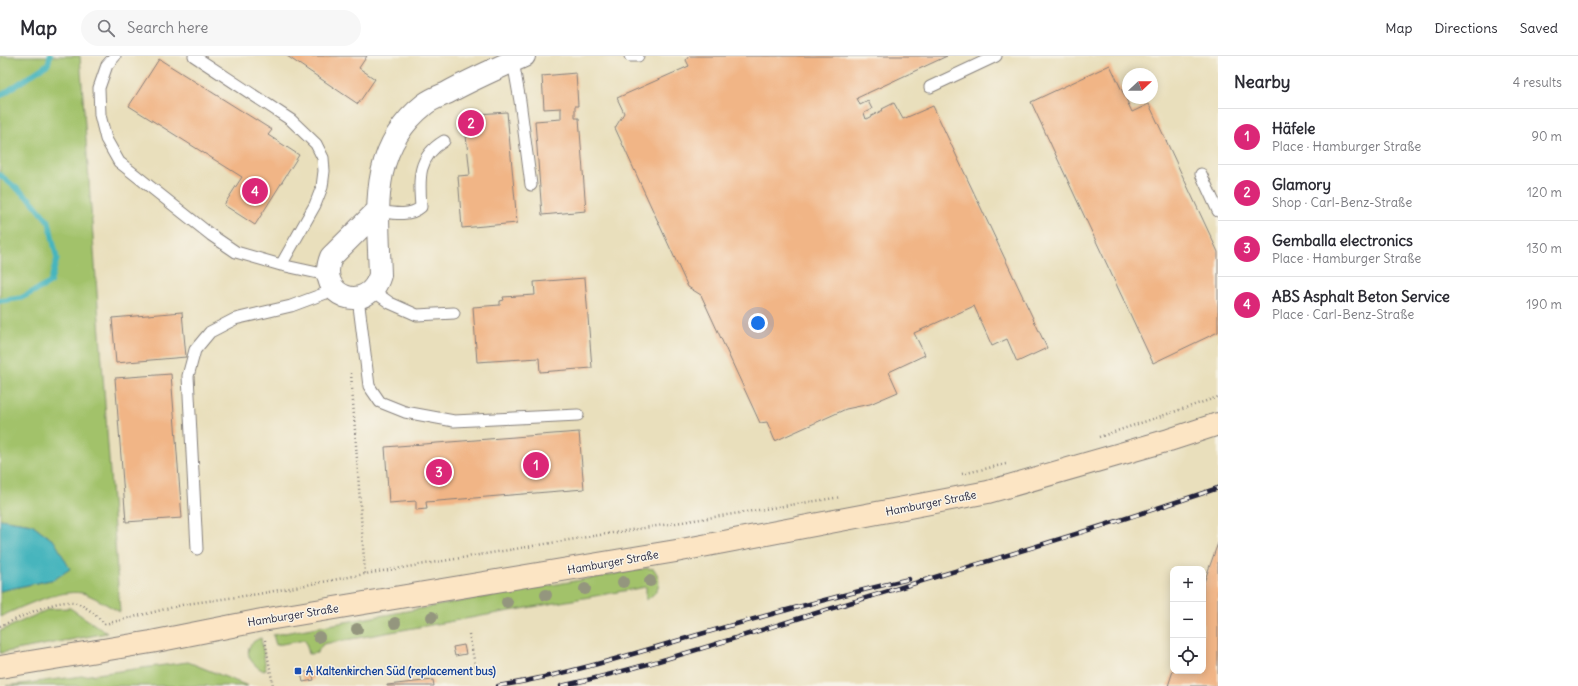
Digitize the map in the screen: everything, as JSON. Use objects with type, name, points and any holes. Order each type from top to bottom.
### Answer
[{"type":"main road","name":"Hamburger Straße","points":[[0,667],[151,642],[241,624],[676,551],[988,492],[1169,440],[1218,424]]},
{"type":"street","points":[[377,211],[331,257],[328,265],[331,282],[342,295],[349,298],[365,294],[377,283],[380,275],[377,211],[380,176],[388,150],[404,123],[426,103],[518,58]]},
{"type":"lane","points":[[115,56],[107,65],[99,88],[100,115],[106,138],[120,162],[211,235],[236,252],[331,282]]},
{"type":"lane","points":[[194,56],[291,120],[316,144],[323,158],[324,171],[322,187],[315,205],[281,265]]},
{"type":"lane","points":[[630,56],[638,56]]},
{"type":"lane","points":[[930,87],[996,56]]},
{"type":"lane","points":[[518,58],[520,101],[531,185]]},
{"type":"lane","points":[[377,211],[398,214],[415,212],[421,207],[420,171],[424,160],[434,147],[444,141]]},
{"type":"lane","points":[[1201,174],[1218,211]]},
{"type":"lane","points":[[197,550],[188,376],[194,350],[210,332],[235,320],[291,306],[331,282]]},
{"type":"lane","points":[[454,313],[417,315],[365,294],[369,386],[380,402],[405,412],[454,421],[578,415]]},
{"type":"path","points":[[350,369],[365,574]]},
{"type":"path","points":[[1093,439],[1218,397]]},
{"type":"path","points":[[960,475],[1012,462]]},
{"type":"path","points":[[0,626],[50,605],[72,602],[90,611],[105,624],[186,604],[258,594],[587,536],[844,497]]},
{"type":"path","points":[[469,634],[477,675]]},
{"type":"green space","points":[[0,56],[80,56],[120,612],[86,594],[73,592],[51,596],[18,608],[0,617],[0,591],[55,579],[55,542],[32,524],[0,519]]},
{"type":"green space","points":[[647,568],[654,569],[659,582],[657,590],[646,600],[646,587],[323,644],[317,653],[309,654],[305,640],[276,645],[273,635]]},
{"type":"green space","points":[[70,608],[107,633],[0,653],[0,631],[49,609]]},
{"type":"green space","points":[[261,638],[266,669],[264,671],[254,664],[250,659],[249,654],[250,645],[254,641]]},
{"type":"green space","points":[[188,662],[248,686],[6,686]]},
{"type":"water","points":[[0,519],[32,524],[55,542],[70,569],[55,579],[0,591]]},
{"type":"building","points":[[287,56],[367,56],[359,68],[375,79],[358,104]]},
{"type":"building","points":[[689,56],[947,56],[857,98],[860,105],[868,101],[872,109],[864,113],[866,119],[894,103],[903,119],[933,106],[1047,348],[1017,362],[1007,339],[992,346],[974,306],[914,333],[925,355],[889,372],[898,392],[870,404],[846,409],[775,441],[767,422],[760,423],[701,295],[688,287],[615,128],[624,113],[617,98],[689,66],[686,60]]},
{"type":"building","points":[[159,59],[272,130],[268,135],[299,155],[255,225],[224,205],[242,177],[129,106]]},
{"type":"building","points":[[1110,65],[1122,91],[1122,104],[1128,104],[1132,112],[1149,104],[1218,252],[1218,332],[1153,363],[1031,102]]},
{"type":"building","points":[[576,73],[578,106],[575,106],[575,118],[579,118],[586,211],[542,215],[535,121],[561,119],[561,108],[544,109],[542,76]]},
{"type":"building","points":[[507,112],[517,223],[462,228],[458,176],[470,175],[464,115]]},
{"type":"building","points":[[585,278],[592,368],[540,372],[539,358],[477,362],[473,307],[500,305],[500,301],[504,300],[503,297],[535,295],[534,282]]},
{"type":"building","points":[[182,312],[186,357],[116,363],[112,318]]},
{"type":"building","points":[[171,374],[182,518],[126,522],[115,378]]},
{"type":"building","points":[[579,432],[584,489],[426,502],[427,509],[416,510],[416,501],[389,503],[385,447]]},
{"type":"building","points":[[1218,543],[1218,686],[1168,686],[1172,674],[1206,674],[1206,577]]},
{"type":"building","points":[[464,645],[466,654],[455,656],[453,647]]},
{"type":"building","points":[[312,671],[314,680],[303,682],[301,673]]},
{"type":"building","points":[[433,680],[434,686],[387,686],[387,685]]},
{"type":"waterway","points":[[0,96],[48,64],[50,56]]},
{"type":"waterway","points":[[0,175],[31,200],[49,222],[57,259],[50,283],[21,298],[0,301]]},
{"type":"railway","points":[[561,686],[636,668],[1083,532],[1218,488]]},
{"type":"railway","points":[[498,686],[590,666],[766,616],[909,579]]},
{"type":"place","name":"Glamory","points":[[471,123]]},
{"type":"place","name":"ABS Asphalt Beton Service","points":[[255,191]]},
{"type":"place","name":"Häfele","points":[[536,465]]},
{"type":"place","name":"Gemballa electronics","points":[[439,472]]},
{"type":"place","name":"A Kaltenkirchen Süd (replacement bus)","points":[[298,671]]}]
